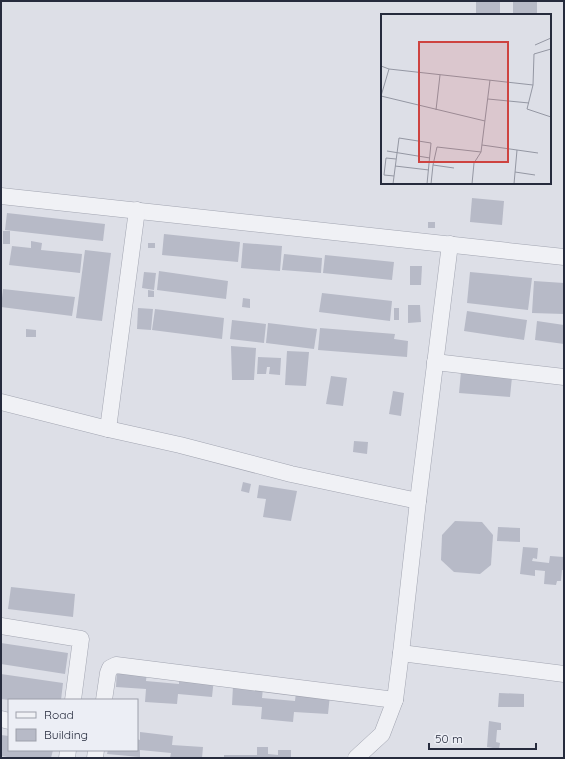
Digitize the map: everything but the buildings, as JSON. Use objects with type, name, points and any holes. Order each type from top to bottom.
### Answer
[{"type":"lane","points":[[1,196],[564,257]]},
{"type":"lane","points":[[108,429],[136,210]]},
{"type":"lane","points":[[356,758],[382,734],[395,700],[450,244]]},
{"type":"lane","points":[[435,362],[564,377]]},
{"type":"lane","points":[[1,402],[108,429],[180,444],[291,474],[418,501]]},
{"type":"lane","points":[[1,626],[81,639],[73,699]]},
{"type":"lane","points":[[401,653],[564,674]]},
{"type":"lane","points":[[104,699],[110,668],[116,665],[395,700]]}]
